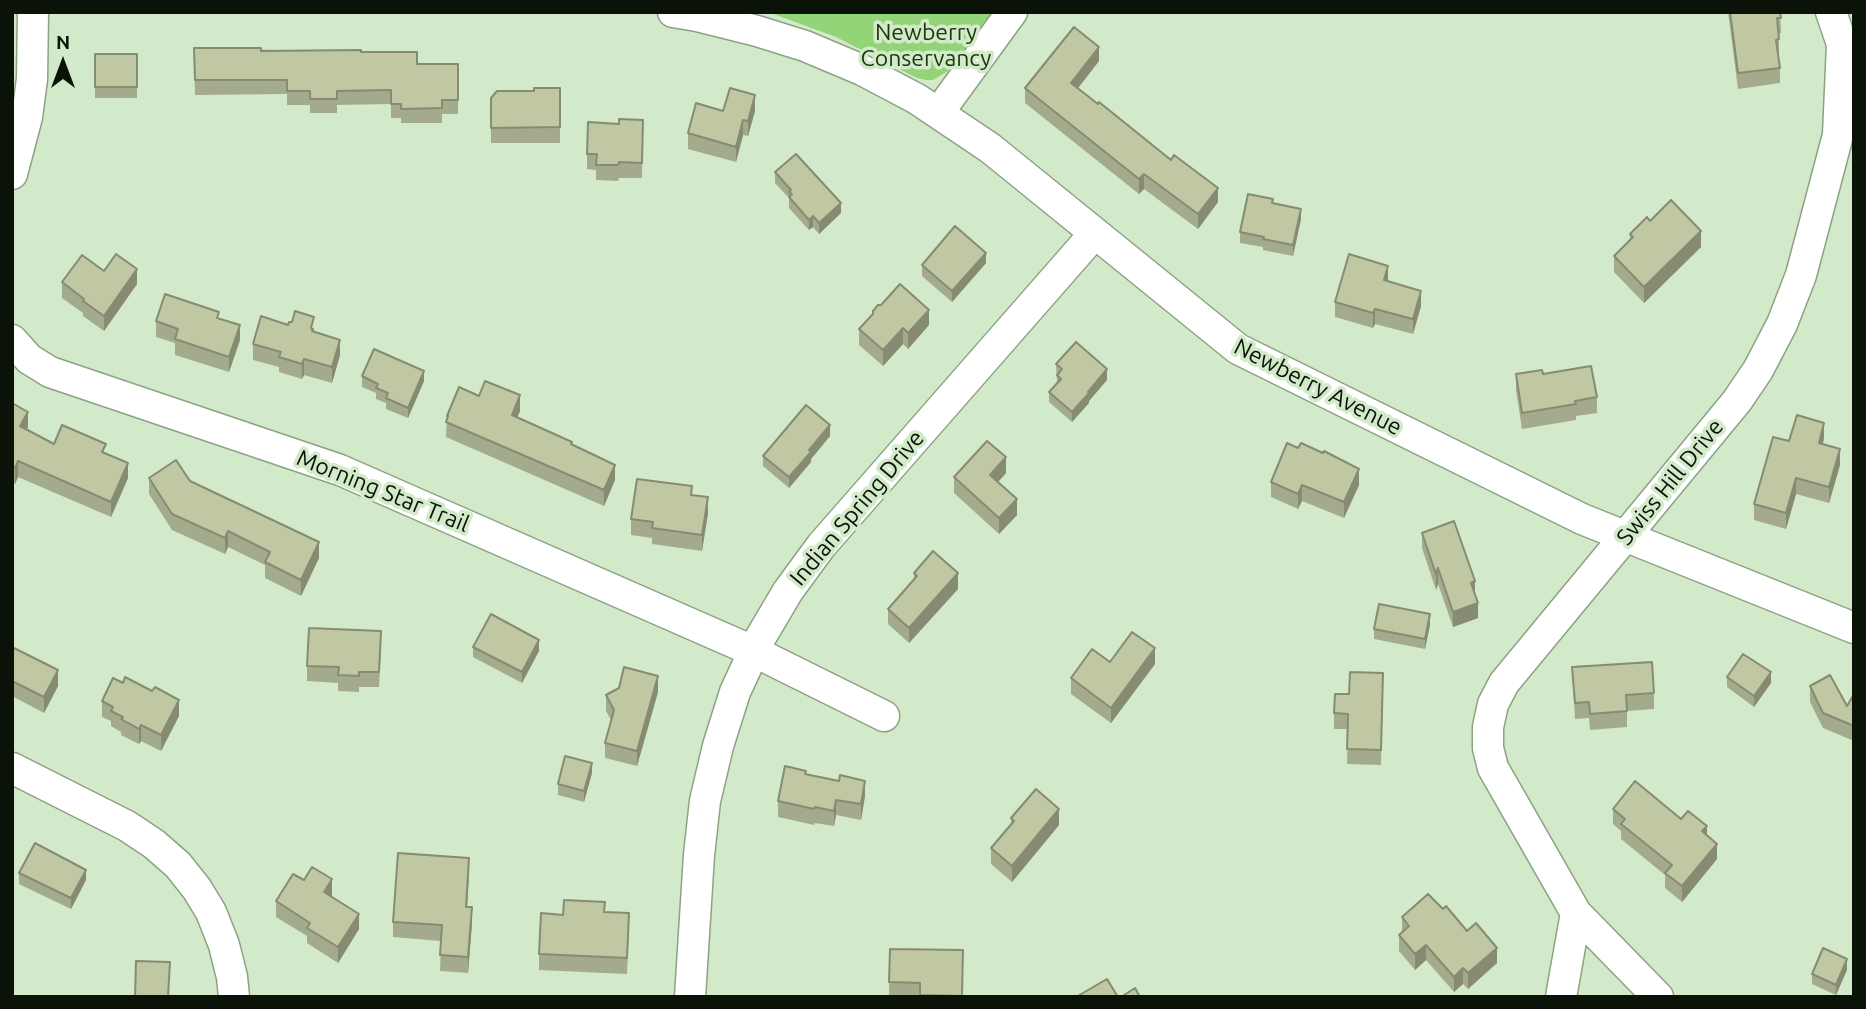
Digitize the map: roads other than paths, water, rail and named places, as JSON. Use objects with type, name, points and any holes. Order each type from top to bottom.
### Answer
[{"type":"street","points":[[12,174],[27,117],[32,79],[33,12]]},
{"type":"street","name":"Newberry Avenue","points":[[673,12],[757,31],[804,46],[862,70],[939,113],[990,148],[1238,349],[1569,513],[1854,628]]},
{"type":"street","points":[[939,113],[1012,12]]},
{"type":"street","name":"Swiss Hill Drive","points":[[1658,997],[1576,913],[1496,775],[1488,748],[1488,727],[1493,704],[1504,683],[1737,401],[1758,370],[1782,324],[1801,275],[1838,135],[1848,44],[1831,12]]},
{"type":"street","name":"Indian Spring Drive","points":[[690,997],[705,801],[735,692],[753,651],[788,591],[821,546],[1095,233]]},
{"type":"street","name":"Morning Star Trail","points":[[12,340],[29,359],[63,378],[340,470],[753,651],[884,716]]},
{"type":"street","points":[[12,768],[127,826],[154,844],[178,865],[211,912],[224,945],[234,997]]},
{"type":"street","points":[[1561,997],[1576,913]]},
{"type":"park label","name":"Newberry Conservancy","points":[[926,45]]}]
